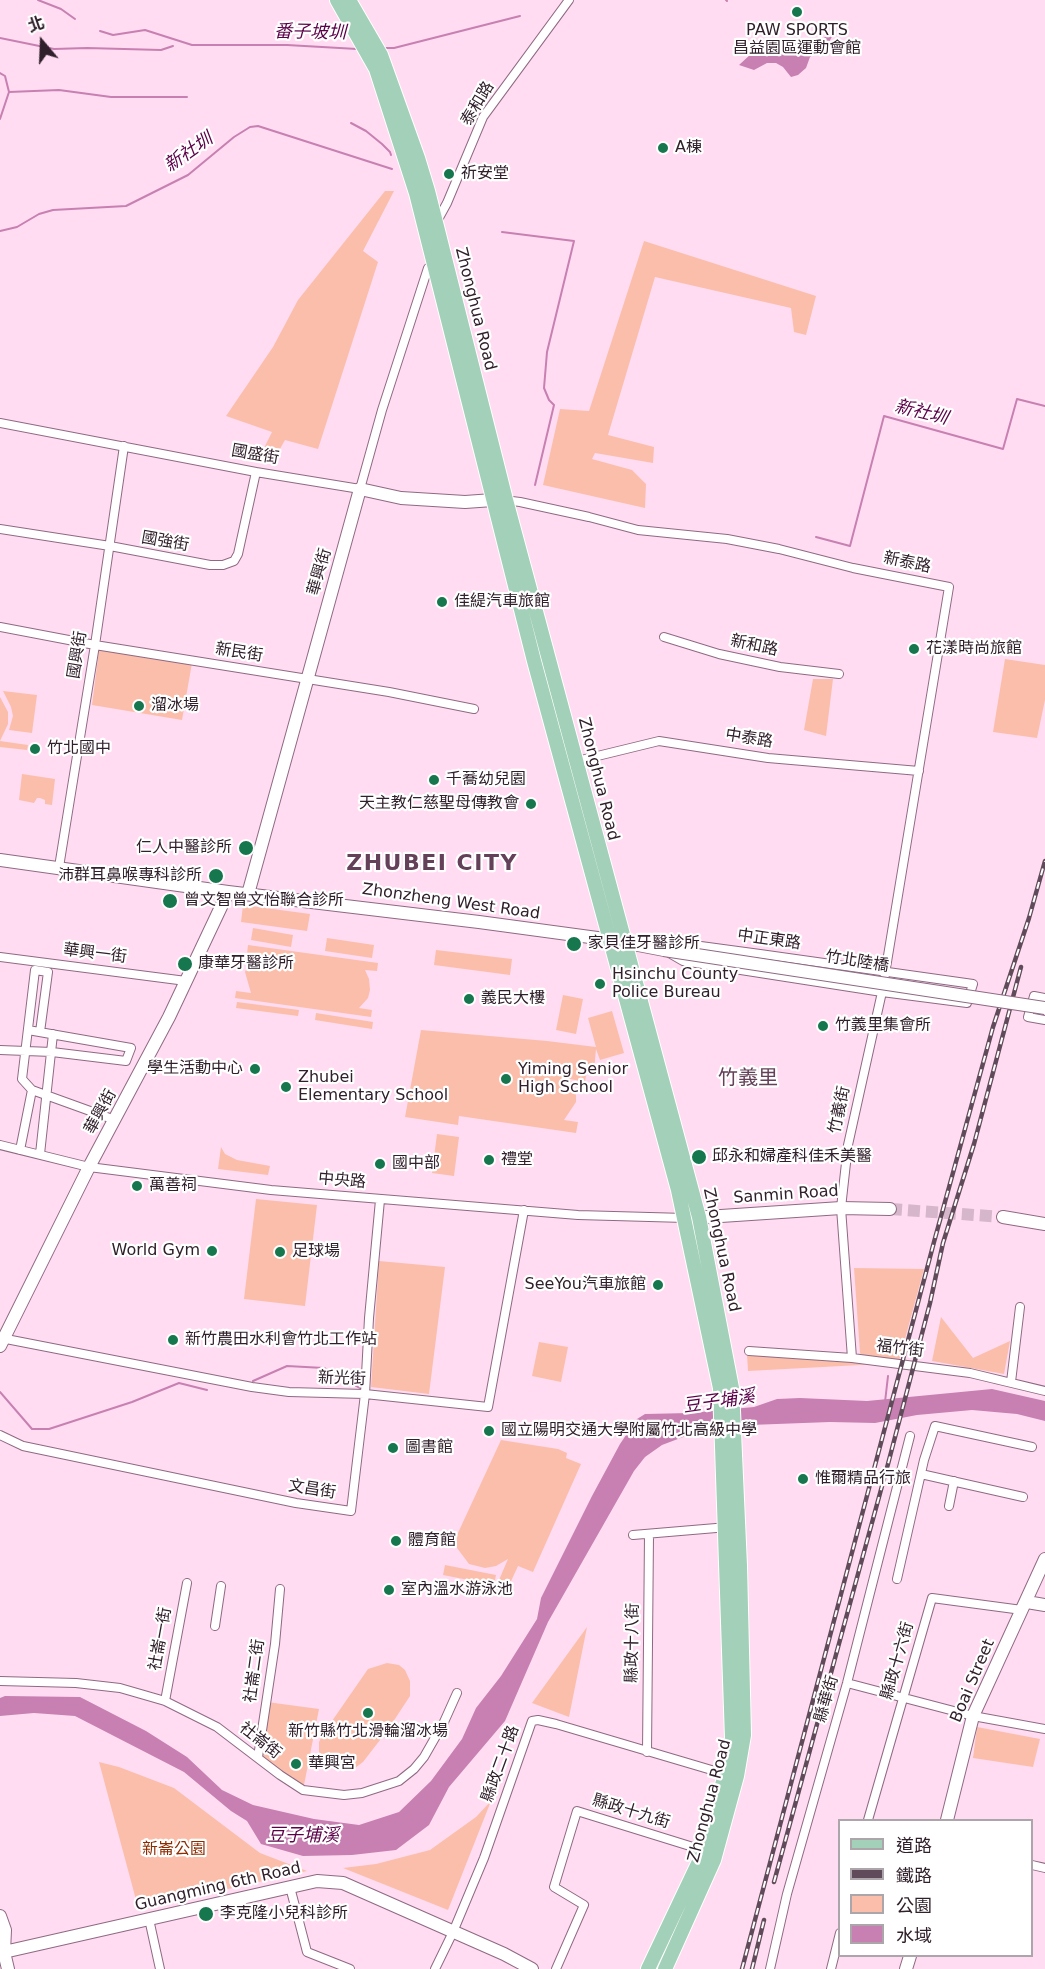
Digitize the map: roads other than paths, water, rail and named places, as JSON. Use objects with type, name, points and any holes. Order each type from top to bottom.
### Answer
[{"type":"main road","points":[[337,0],[365,38]]},
{"type":"main road","points":[[350,0],[365,38]]},
{"type":"main road","name":"Zhonghua Road","points":[[365,38],[375,55],[419,182],[500,500],[534,661],[699,1217],[726,1388]]},
{"type":"main road","name":"Zhonghua Road","points":[[430,226],[435,265],[500,500],[577,760],[618,941],[726,1388]]},
{"type":"main road","points":[[726,1388],[732,1526]]},
{"type":"main road","name":"Zhonghua Road","points":[[648,1969],[710,1852],[732,1738],[732,1526]]},
{"type":"main road","name":"Zhonghua Road","points":[[665,1969],[737,1776],[744,1735],[732,1526]]},
{"type":"street","name":"泰和路","points":[[430,226],[447,202],[483,117],[569,0]]},
{"type":"street","name":"華興街","points":[[248,894],[382,410],[424,278],[428,268],[435,265]]},
{"type":"street","name":"國盛街","points":[[0,423],[401,498],[500,500]]},
{"type":"street","name":"國興街","points":[[59,867],[124,446]]},
{"type":"street","name":"國強街","points":[[0,529],[110,546],[210,565],[223,565],[234,561],[238,554],[255,472]]},
{"type":"street","name":"新泰路","points":[[500,500],[589,517],[638,530],[727,539],[779,549],[949,587],[884,974]]},
{"type":"street","name":"新民街","points":[[0,627],[95,645],[389,692],[474,709]]},
{"type":"street","name":"新和路","points":[[664,637],[719,654],[780,667],[839,674]]},
{"type":"street","name":"中泰路","points":[[577,760],[659,741],[768,758],[919,771]]},
{"type":"street","name":"Zhonzheng West Road","points":[[0,860],[228,892],[471,921],[618,941],[664,950]]},
{"type":"street","name":"華興街","points":[[1,1341],[89,1167],[146,1061],[228,892]]},
{"type":"street","name":"中正東路","points":[[686,944],[884,974],[973,984],[967,1003],[683,961],[664,950],[686,944]]},
{"type":"street","name":"竹北陸橋","points":[[664,950],[1045,1008]]},
{"type":"street","name":"華興一街","points":[[0,957],[186,981]]},
{"type":"street","points":[[40,1032],[48,972],[35,970],[22,1079],[32,1090],[45,1096],[116,1120]]},
{"type":"street","name":"竹義街","points":[[852,1358],[841,1208],[848,1145],[884,974]]},
{"type":"street","points":[[1045,998],[1035,996],[1028,1017],[1045,1020]]},
{"type":"street","points":[[0,1050],[52,1052],[126,1061],[131,1048],[28,1030]]},
{"type":"street","points":[[40,1154],[53,1034]]},
{"type":"street","points":[[129,1055],[146,1061]]},
{"type":"street","points":[[20,1150],[32,1090]]},
{"type":"street","name":"中央路","points":[[0,1145],[89,1167],[212,1183],[380,1200],[588,1215],[685,1218]]},
{"type":"street","name":"文昌街","points":[[0,1434],[23,1446],[296,1503],[351,1511],[365,1394],[369,1318],[380,1200]]},
{"type":"street","name":"Sanmin Road","points":[[685,1218],[841,1208],[890,1209]]},
{"type":"street","name":"新光街","points":[[1,1341],[252,1387],[289,1392],[365,1394],[488,1407],[524,1210]]},
{"type":"street","points":[[1003,1217],[1045,1224]]},
{"type":"street","points":[[1011,1382],[1020,1307]]},
{"type":"street","name":"福竹街","points":[[749,1351],[852,1358],[970,1373],[1045,1391]]},
{"type":"street","points":[[897,1579],[924,1460],[935,1426],[1032,1448]]},
{"type":"street","name":"縣華街","points":[[770,1969],[787,1894],[847,1683],[910,1436]]},
{"type":"street","points":[[921,1474],[1023,1497]]},
{"type":"street","points":[[949,1506],[954,1481]]},
{"type":"street","points":[[633,1535],[732,1526]]},
{"type":"street","name":"縣政十八街","points":[[646,1752],[649,1535]]},
{"type":"street","name":"Boai Street","points":[[947,1819],[973,1716],[1045,1559]]},
{"type":"street","name":"社崙一街","points":[[165,1701],[187,1583]]},
{"type":"street","points":[[215,1626],[221,1586]]},
{"type":"street","name":"社崙二街","points":[[258,1757],[275,1644],[280,1589]]},
{"type":"street","name":"縣政十六街","points":[[869,1819],[932,1598],[1024,1606]]},
{"type":"street","points":[[1024,1606],[1045,1605]]},
{"type":"street","name":"社崙街","points":[[0,1681],[76,1683],[120,1688],[165,1701],[217,1727],[303,1790],[344,1795],[381,1788],[399,1781],[414,1769],[424,1757],[444,1722],[457,1693]]},
{"type":"street","points":[[847,1683],[973,1716],[1045,1729]]},
{"type":"street","name":"縣政二十路","points":[[435,1969],[484,1858],[532,1721],[537,1720],[566,1727],[725,1774]]},
{"type":"street","name":"縣政十九街","points":[[556,1969],[584,1905],[554,1887],[577,1811],[710,1852]]},
{"type":"street","name":"Guangming 6th Road","points":[[2,1948],[149,1919],[317,1881],[343,1883],[504,1954],[532,1969]]},
{"type":"street","points":[[290,1887],[307,1952],[350,1969]]},
{"type":"street","points":[[0,1916],[5,1930],[2,1948],[8,1969]]},
{"type":"street","points":[[149,1919],[160,1969]]},
{"type":"street","points":[[831,1969],[838,1941]]},
{"type":"water","points":[[828,35],[833,35],[826,47],[810,57],[806,68],[798,75],[791,77],[783,67],[776,63],[767,63],[754,70],[739,65],[764,42],[788,48],[793,40],[817,42]]},
{"type":"water","name":"豆子埔溪","points":[[992,1389],[1045,1401],[1045,1421],[1017,1414],[972,1410],[917,1415],[875,1423],[750,1425],[691,1434],[662,1445],[645,1457],[634,1471],[548,1622],[505,1721],[449,1787],[429,1825],[396,1850],[352,1855],[303,1856],[261,1844],[247,1821],[231,1811],[184,1772],[75,1716],[34,1713],[0,1716],[0,1698],[5,1696],[80,1697],[146,1731],[187,1757],[222,1790],[253,1805],[314,1819],[359,1825],[399,1812],[431,1781],[462,1739],[476,1708],[501,1676],[537,1619],[541,1598],[592,1496],[620,1444],[637,1419],[645,1414],[690,1413],[754,1407],[777,1399],[867,1401]]},
{"type":"waterway","name":"番子坡圳","points":[[38,0],[61,9],[75,19]]},
{"type":"waterway","name":"番子坡圳","points":[[384,48],[394,48],[520,16]]},
{"type":"waterway","name":"番子坡圳","points":[[100,31],[113,35],[145,30],[192,45],[287,45],[357,49]]},
{"type":"waterway","name":"新社圳","points":[[0,38],[54,49],[161,50],[173,46]]},
{"type":"waterway","points":[[0,73],[5,76],[9,92],[59,90],[111,97],[187,97]]},
{"type":"waterway","points":[[0,119],[9,92]]},
{"type":"waterway","points":[[351,123],[366,131],[391,155]]},
{"type":"waterway","name":"新社圳","points":[[0,231],[17,227],[39,214],[53,210],[126,206],[188,175],[234,137],[250,127],[258,126],[392,169]]},
{"type":"waterway","name":"新社圳","points":[[502,232],[574,241],[547,352],[544,388],[554,405],[535,485]]},
{"type":"waterway","name":"新社圳","points":[[816,537],[850,546],[884,416],[1003,449],[1017,399],[1045,406]]},
{"type":"waterway","points":[[253,1381],[287,1366],[324,1368],[362,1389]]},
{"type":"waterway","points":[[885,1402],[888,1376]]},
{"type":"waterway","points":[[0,1392],[32,1429],[49,1429],[132,1402],[179,1383],[207,1390]]},
{"type":"tunnel","points":[[890,1209],[1003,1217]]},
{"type":"railway","points":[[742,1969],[934,1242],[993,1027],[1045,861]]},
{"type":"railway","points":[[774,1882],[888,1464],[930,1303],[943,1243],[974,1144],[1021,967]]},
{"type":"railway","points":[[752,1969],[764,1920]]},
{"type":"place","name":"PAW SPORTS 昌益園區運動會館","points":[[797,12]]},
{"type":"place","name":"A棟","points":[[663,148]]},
{"type":"place","name":"祈安堂","points":[[449,174]]},
{"type":"place","name":"佳緹汽車旅館","points":[[442,602]]},
{"type":"place","name":"花漾時尚旅館","points":[[914,649]]},
{"type":"place","name":"溜冰場","points":[[139,706]]},
{"type":"place","name":"竹北國中","points":[[35,749]]},
{"type":"place","name":"千蕎幼兒園","points":[[434,780]]},
{"type":"place","name":"天主教仁慈聖母傳教會","points":[[531,804]]},
{"type":"place","name":"仁人中醫診所","points":[[246,848]]},
{"type":"place","name":"沛群耳鼻喉專科診所","points":[[216,876]]},
{"type":"place","name":"曾文智曾文怡聯合診所","points":[[170,901]]},
{"type":"place","name":"家貝佳牙醫診所","points":[[574,944]]},
{"type":"place","name":"康華牙醫診所","points":[[185,964]]},
{"type":"place","name":"Hsinchu County Police Bureau","points":[[600,984]]},
{"type":"place","name":"義民大樓","points":[[469,999]]},
{"type":"place","name":"竹義里集會所","points":[[823,1026]]},
{"type":"place","name":"學生活動中心","points":[[255,1069]]},
{"type":"place","name":"Yiming Senior High School","points":[[506,1079]]},
{"type":"place","name":"Zhubei Elementary School","points":[[286,1087]]},
{"type":"place","name":"邱永和婦產科佳禾美醫","points":[[699,1157]]},
{"type":"place","name":"禮堂","points":[[489,1160]]},
{"type":"place","name":"國中部","points":[[380,1164]]},
{"type":"place","name":"萬善祠","points":[[137,1186]]},
{"type":"place","name":"World Gym","points":[[212,1251]]},
{"type":"place","name":"足球場","points":[[280,1252]]},
{"type":"place","name":"SeeYou汽車旅館","points":[[658,1285]]},
{"type":"place","name":"新竹農田水利會竹北工作站","points":[[173,1340]]},
{"type":"place","name":"國立陽明交通大學附屬竹北高級中學","points":[[489,1431]]},
{"type":"place","name":"圖書館","points":[[393,1448]]},
{"type":"place","name":"惟爾精品行旅","points":[[803,1479]]},
{"type":"place","name":"體育館","points":[[396,1541]]},
{"type":"place","name":"室內溫水游泳池","points":[[389,1590]]},
{"type":"place","name":"新竹縣竹北滑輪溜冰場","points":[[368,1713]]},
{"type":"place","name":"華興宮","points":[[296,1764]]},
{"type":"place","name":"李克隆小兒科診所","points":[[206,1914]]},
{"type":"district","name":"ZHUBEI CITY","points":[[432,864]]},
{"type":"district","name":"竹義里","points":[[748,1079]]},
{"type":"park label","name":"新崙公園","points":[[174,1850]]}]
